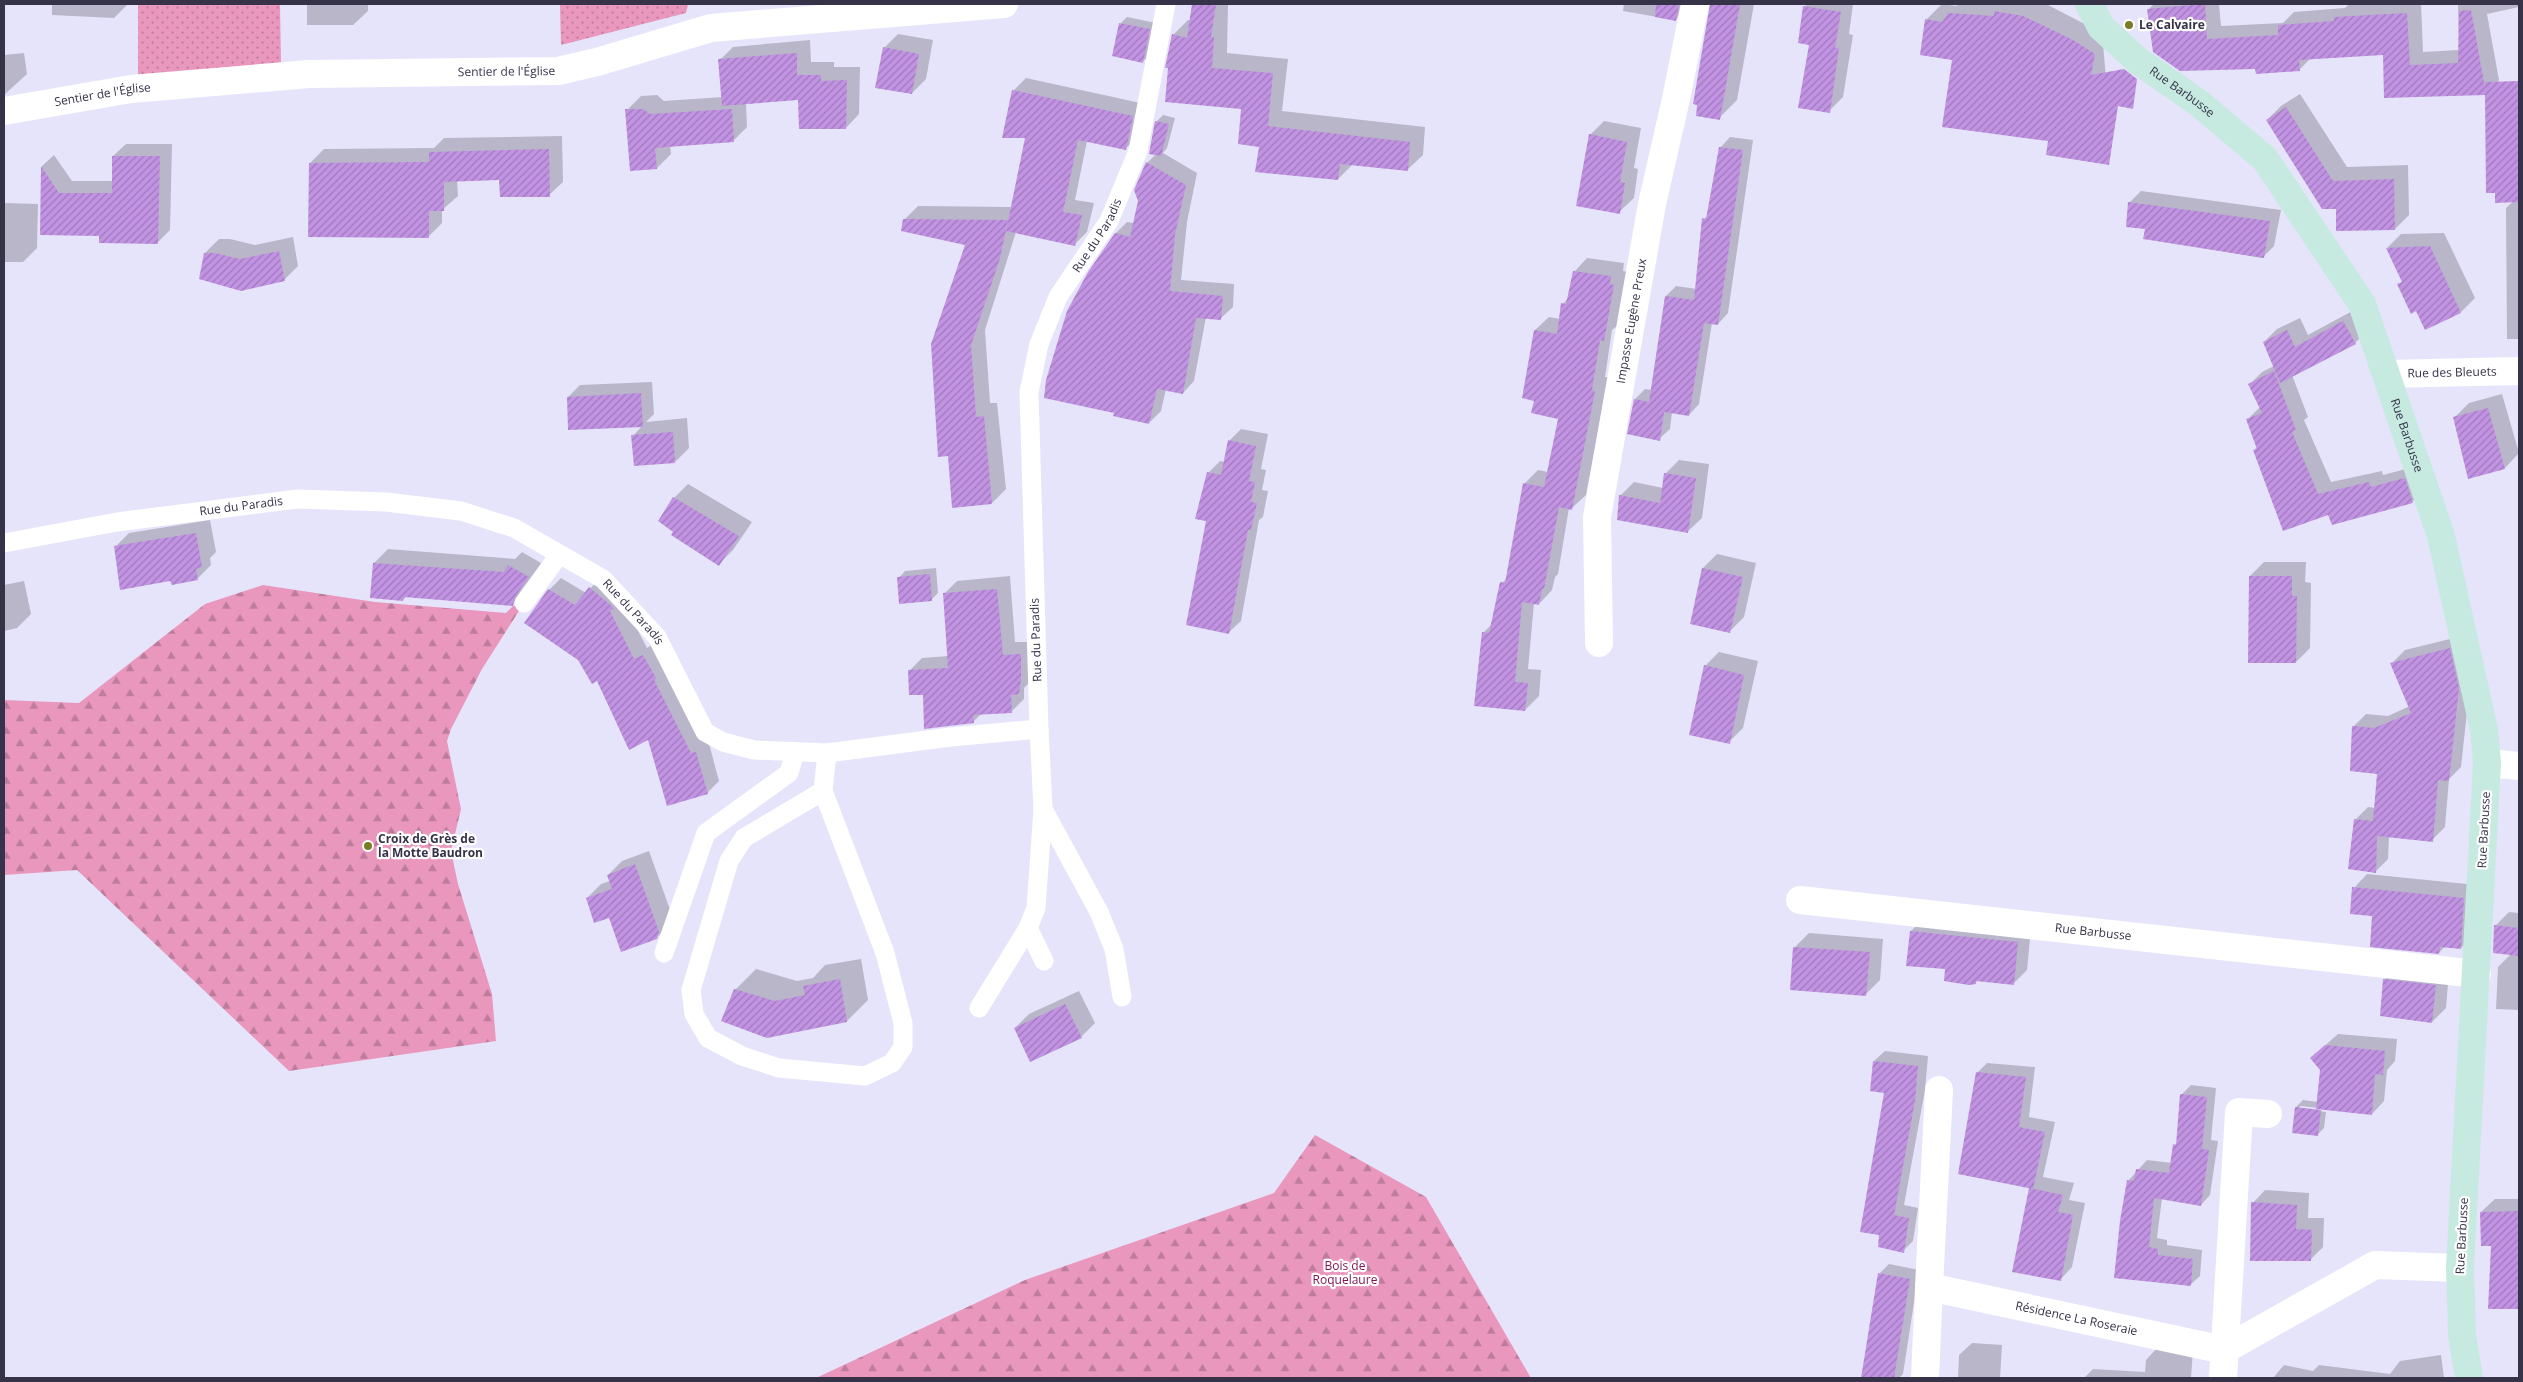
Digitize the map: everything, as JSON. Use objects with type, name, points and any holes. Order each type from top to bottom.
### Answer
[{"type":"street","name":"Sentier de l'Église","points":[[4,111],[132,89],[309,74],[558,71],[598,62],[711,28],[1004,4]]},
{"type":"street","name":"Impasse Eugène Preux","points":[[1599,643],[1597,517],[1652,204],[1695,4]]},
{"type":"street","name":"Rue Barbusse","points":[[2089,4],[2101,27],[2137,60],[2200,104],[2265,159],[2362,304],[2441,536],[2484,730],[2487,763],[2460,1268],[2462,1335],[2469,1378]]},
{"type":"street","name":"Rue des Bleuets","points":[[2386,374],[2519,371]]},
{"type":"street","points":[[2487,763],[2519,766]]},
{"type":"street","name":"Rue Barbusse","points":[[1800,900],[2477,974]]},
{"type":"street","points":[[1925,1378],[1939,1090]]},
{"type":"street","points":[[2222,1378],[2239,1112],[2268,1114]]},
{"type":"street","points":[[2224,1350],[2375,1265],[2460,1268]]},
{"type":"street","name":"Résidence La Roseraie","points":[[1929,1287],[2224,1350]]},
{"type":"lane","name":"Rue du Paradis","points":[[4,543],[117,522],[297,499],[386,502],[461,511],[514,528],[603,579],[657,637],[706,732],[723,742],[754,750],[827,753],[951,737],[1039,729],[1029,392],[1040,344],[1058,297],[1109,221],[1138,152],[1166,4]]},
{"type":"lane","points":[[524,603],[559,555]]},
{"type":"lane","points":[[979,1008],[1028,928],[1036,908],[1043,808],[1039,729]]},
{"type":"lane","points":[[664,953],[706,833],[789,773],[795,752]]},
{"type":"lane","points":[[823,790],[744,838],[729,861],[691,990],[694,1014],[708,1038],[742,1056],[779,1068],[866,1076],[892,1063],[903,1047],[903,1024],[885,952],[823,790],[827,753]]},
{"type":"lane","points":[[1043,808],[1099,912],[1114,949],[1122,997]]},
{"type":"lane","points":[[1028,928],[1044,961]]},
{"type":"green space","points":[[138,4],[280,4],[281,64],[138,80]]},
{"type":"green space","points":[[560,4],[688,4],[686,13],[561,45]]},
{"type":"green space","points":[[263,585],[375,602],[506,613],[513,606],[524,603],[482,669],[451,729],[447,741],[461,809],[451,851],[458,884],[492,994],[496,1041],[289,1071],[77,870],[4,875],[4,700],[79,703],[205,604]]},
{"type":"green space","name":"Bois de Roquelaure","points":[[1315,1135],[1426,1197],[1531,1378],[816,1378],[1025,1280],[1274,1193]]},
{"type":"building","points":[[1192,4],[1216,4],[1211,37],[1214,37],[1212,68],[1273,73],[1268,126],[1410,142],[1408,171],[1340,164],[1338,180],[1255,172],[1259,147],[1238,144],[1241,109],[1165,102],[1168,68],[1165,68],[1172,34],[1187,38]]},
{"type":"building","points":[[1656,4],[1679,4],[1676,21],[1655,17]]},
{"type":"building","points":[[1710,4],[1740,4],[1720,120],[1696,116],[1697,105],[1693,104]]},
{"type":"building","points":[[2205,4],[2207,39],[2278,35],[2278,25],[2334,21],[2334,17],[2407,13],[2410,65],[2458,63],[2459,11],[2471,10],[2485,88],[2485,82],[2519,81],[2519,202],[2495,203],[2495,193],[2486,193],[2485,95],[2384,98],[2383,55],[2299,60],[2300,71],[2256,74],[2255,69],[2180,71],[2153,52],[2147,9]]},
{"type":"building","points":[[1803,6],[1841,12],[1835,48],[1839,48],[1830,113],[1798,108],[1809,45],[1798,43]]},
{"type":"building","points":[[1994,11],[2023,16],[2073,40],[2095,54],[2091,75],[2124,69],[2137,79],[2133,109],[2118,106],[2109,165],[2046,155],[2048,141],[1942,127],[1952,60],[1920,55],[1925,19],[1942,22],[1948,13],[1994,16]]},
{"type":"building","points":[[1119,23],[1150,29],[1143,63],[1112,56]]},
{"type":"building","points":[[883,47],[919,54],[912,94],[875,88]]},
{"type":"building","points":[[797,53],[797,75],[821,75],[821,81],[847,80],[846,129],[799,129],[798,100],[722,106],[718,59]]},
{"type":"building","points":[[1012,90],[1133,116],[1126,150],[1078,140],[1063,212],[1082,215],[1075,246],[1006,231],[1025,138],[1002,138]]},
{"type":"building","points":[[2286,107],[2333,181],[2394,179],[2395,230],[2336,231],[2336,209],[2322,209],[2266,120]]},
{"type":"building","points":[[625,109],[643,109],[650,114],[732,109],[734,142],[655,148],[657,169],[630,171]]},
{"type":"building","points":[[1155,121],[1169,124],[1161,156],[1149,154]]},
{"type":"building","points":[[1589,134],[1627,142],[1620,182],[1625,183],[1620,214],[1576,206]]},
{"type":"building","points":[[1719,147],[1743,150],[1718,325],[1704,323],[1689,416],[1664,412],[1660,441],[1627,434],[1634,399],[1649,402],[1665,296],[1694,300],[1702,218],[1706,219]]},
{"type":"building","points":[[549,149],[550,197],[500,197],[499,180],[444,182],[444,211],[429,211],[429,238],[308,237],[309,163],[429,162],[429,152]]},
{"type":"building","points":[[112,156],[160,156],[158,244],[99,243],[99,236],[40,235],[41,166],[59,193],[112,193]]},
{"type":"building","points":[[1146,162],[1186,185],[1175,235],[1170,291],[1223,296],[1221,320],[1196,318],[1183,394],[1157,389],[1149,424],[1113,416],[1114,413],[1044,398],[1046,380],[1067,311],[1088,272],[1115,233],[1130,237],[1138,201],[1134,190]]},
{"type":"building","points":[[2128,202],[2270,221],[2264,258],[2143,239],[2145,229],[2126,227]]},
{"type":"building","points":[[903,219],[1008,220],[1000,258],[971,345],[976,417],[984,416],[992,504],[952,508],[948,456],[938,457],[931,344],[965,245],[901,231]]},
{"type":"building","points":[[2430,246],[2461,313],[2425,330],[2416,311],[2411,314],[2397,284],[2402,282],[2386,248]]},
{"type":"building","points":[[279,251],[285,281],[241,291],[199,279],[204,253],[215,253],[240,259]]},
{"type":"building","points":[[1573,271],[1611,276],[1610,284],[1614,285],[1604,341],[1600,340],[1592,390],[1595,391],[1572,510],[1559,507],[1544,589],[1542,589],[1539,605],[1522,602],[1515,682],[1528,683],[1525,711],[1474,706],[1482,632],[1489,633],[1500,582],[1505,583],[1523,483],[1544,487],[1558,419],[1531,413],[1534,401],[1522,398],[1534,330],[1557,334],[1561,303],[1566,304]]},
{"type":"building","points":[[2343,321],[2356,344],[2280,383],[2263,342],[2287,330],[2295,347]]},
{"type":"building","points":[[2274,371],[2296,430],[2292,432],[2318,494],[2369,482],[2371,487],[2405,478],[2413,503],[2332,525],[2328,515],[2283,531],[2253,450],[2257,449],[2246,419],[2262,413],[2248,384]]},
{"type":"building","points":[[641,393],[643,427],[568,430],[567,397]]},
{"type":"building","points":[[2488,408],[2505,469],[2468,479],[2453,417]]},
{"type":"building","points":[[673,432],[675,463],[634,466],[631,435]]},
{"type":"building","points":[[1228,440],[1256,446],[1249,481],[1255,482],[1251,502],[1257,503],[1251,530],[1248,530],[1229,634],[1186,625],[1206,521],[1195,519],[1207,472],[1221,475]]},
{"type":"building","points":[[1664,473],[1696,478],[1688,533],[1617,520],[1619,495],[1660,503]]},
{"type":"building","points":[[673,497],[739,536],[719,566],[671,535],[673,532],[658,521]]},
{"type":"building","points":[[196,533],[202,567],[196,569],[198,580],[172,585],[170,581],[120,590],[114,546]]},
{"type":"building","points":[[373,563],[504,572],[508,565],[529,577],[515,597],[513,606],[404,597],[403,601],[370,598]]},
{"type":"building","points":[[1702,568],[1743,577],[1730,633],[1690,624]]},
{"type":"building","points":[[930,574],[932,601],[899,604],[897,577]]},
{"type":"building","points":[[2249,576],[2292,576],[2292,596],[2297,596],[2296,663],[2248,663]]},
{"type":"building","points":[[589,587],[614,608],[610,611],[634,659],[643,655],[656,678],[654,680],[691,753],[696,752],[708,794],[667,806],[648,740],[629,750],[597,681],[592,684],[578,660],[524,623],[548,589],[575,605]]},
{"type":"building","points":[[997,589],[1003,655],[1021,654],[1019,694],[1011,695],[1012,713],[973,715],[974,723],[924,729],[923,695],[909,695],[908,670],[948,668],[943,593]]},
{"type":"building","points":[[2450,648],[2459,688],[2449,781],[2438,780],[2433,842],[2377,836],[2376,873],[2348,869],[2354,819],[2373,821],[2377,774],[2350,771],[2352,726],[2374,728],[2411,713],[2390,663]]},
{"type":"building","points":[[1704,665],[1744,675],[1730,744],[1689,735]]},
{"type":"building","points":[[635,864],[659,932],[657,939],[621,952],[609,918],[594,923],[586,898],[612,889],[607,875]]},
{"type":"building","points":[[2352,887],[2464,898],[2461,949],[2440,947],[2439,954],[2370,947],[2372,916],[2350,914]]},
{"type":"building","points":[[2494,925],[2519,928],[2519,956],[2493,953]]},
{"type":"building","points":[[1910,931],[2018,942],[2014,985],[1976,981],[1976,984],[1969,985],[1944,981],[1945,969],[1906,966]]},
{"type":"building","points":[[1793,947],[1870,952],[1866,996],[1790,990]]},
{"type":"building","points":[[840,979],[847,1022],[767,1038],[721,1021],[734,989],[775,1001],[805,995],[803,986]]},
{"type":"building","points":[[2383,979],[2436,985],[2432,1023],[2380,1016]]},
{"type":"building","points":[[1065,1004],[1082,1038],[1030,1062],[1014,1028]]},
{"type":"building","points":[[2325,1045],[2385,1051],[2383,1075],[2375,1074],[2372,1115],[2316,1109],[2320,1070],[2310,1058]]},
{"type":"building","points":[[1873,1061],[1918,1066],[1915,1101],[1894,1215],[1909,1218],[1904,1253],[1878,1247],[1879,1235],[1860,1232],[1884,1093],[1870,1091]]},
{"type":"building","points":[[1976,1072],[2026,1077],[2019,1127],[2045,1132],[2033,1189],[1958,1174]]},
{"type":"building","points":[[2180,1094],[2207,1097],[2202,1149],[2209,1150],[2201,1206],[2154,1198],[2149,1247],[2158,1249],[2158,1255],[2193,1259],[2191,1286],[2114,1278],[2120,1221],[2127,1180],[2134,1181],[2136,1169],[2169,1173],[2173,1144],[2176,1145]]},
{"type":"building","points":[[2295,1107],[2321,1110],[2318,1136],[2292,1133]]},
{"type":"building","points":[[2029,1188],[2063,1195],[2058,1212],[2073,1215],[2061,1281],[2012,1272]]},
{"type":"building","points":[[2251,1202],[2297,1205],[2296,1229],[2312,1230],[2311,1261],[2250,1261]]},
{"type":"building","points":[[2519,1211],[2519,1309],[2488,1309],[2491,1246],[2481,1246],[2480,1212]]},
{"type":"building","points":[[1878,1273],[1910,1279],[1894,1378],[1861,1378]]},
{"type":"place","name":"Le Calvaire","points":[[2129,25]]},
{"type":"place","name":"Croix de Grès de la Motte Baudron","points":[[368,846]]}]
